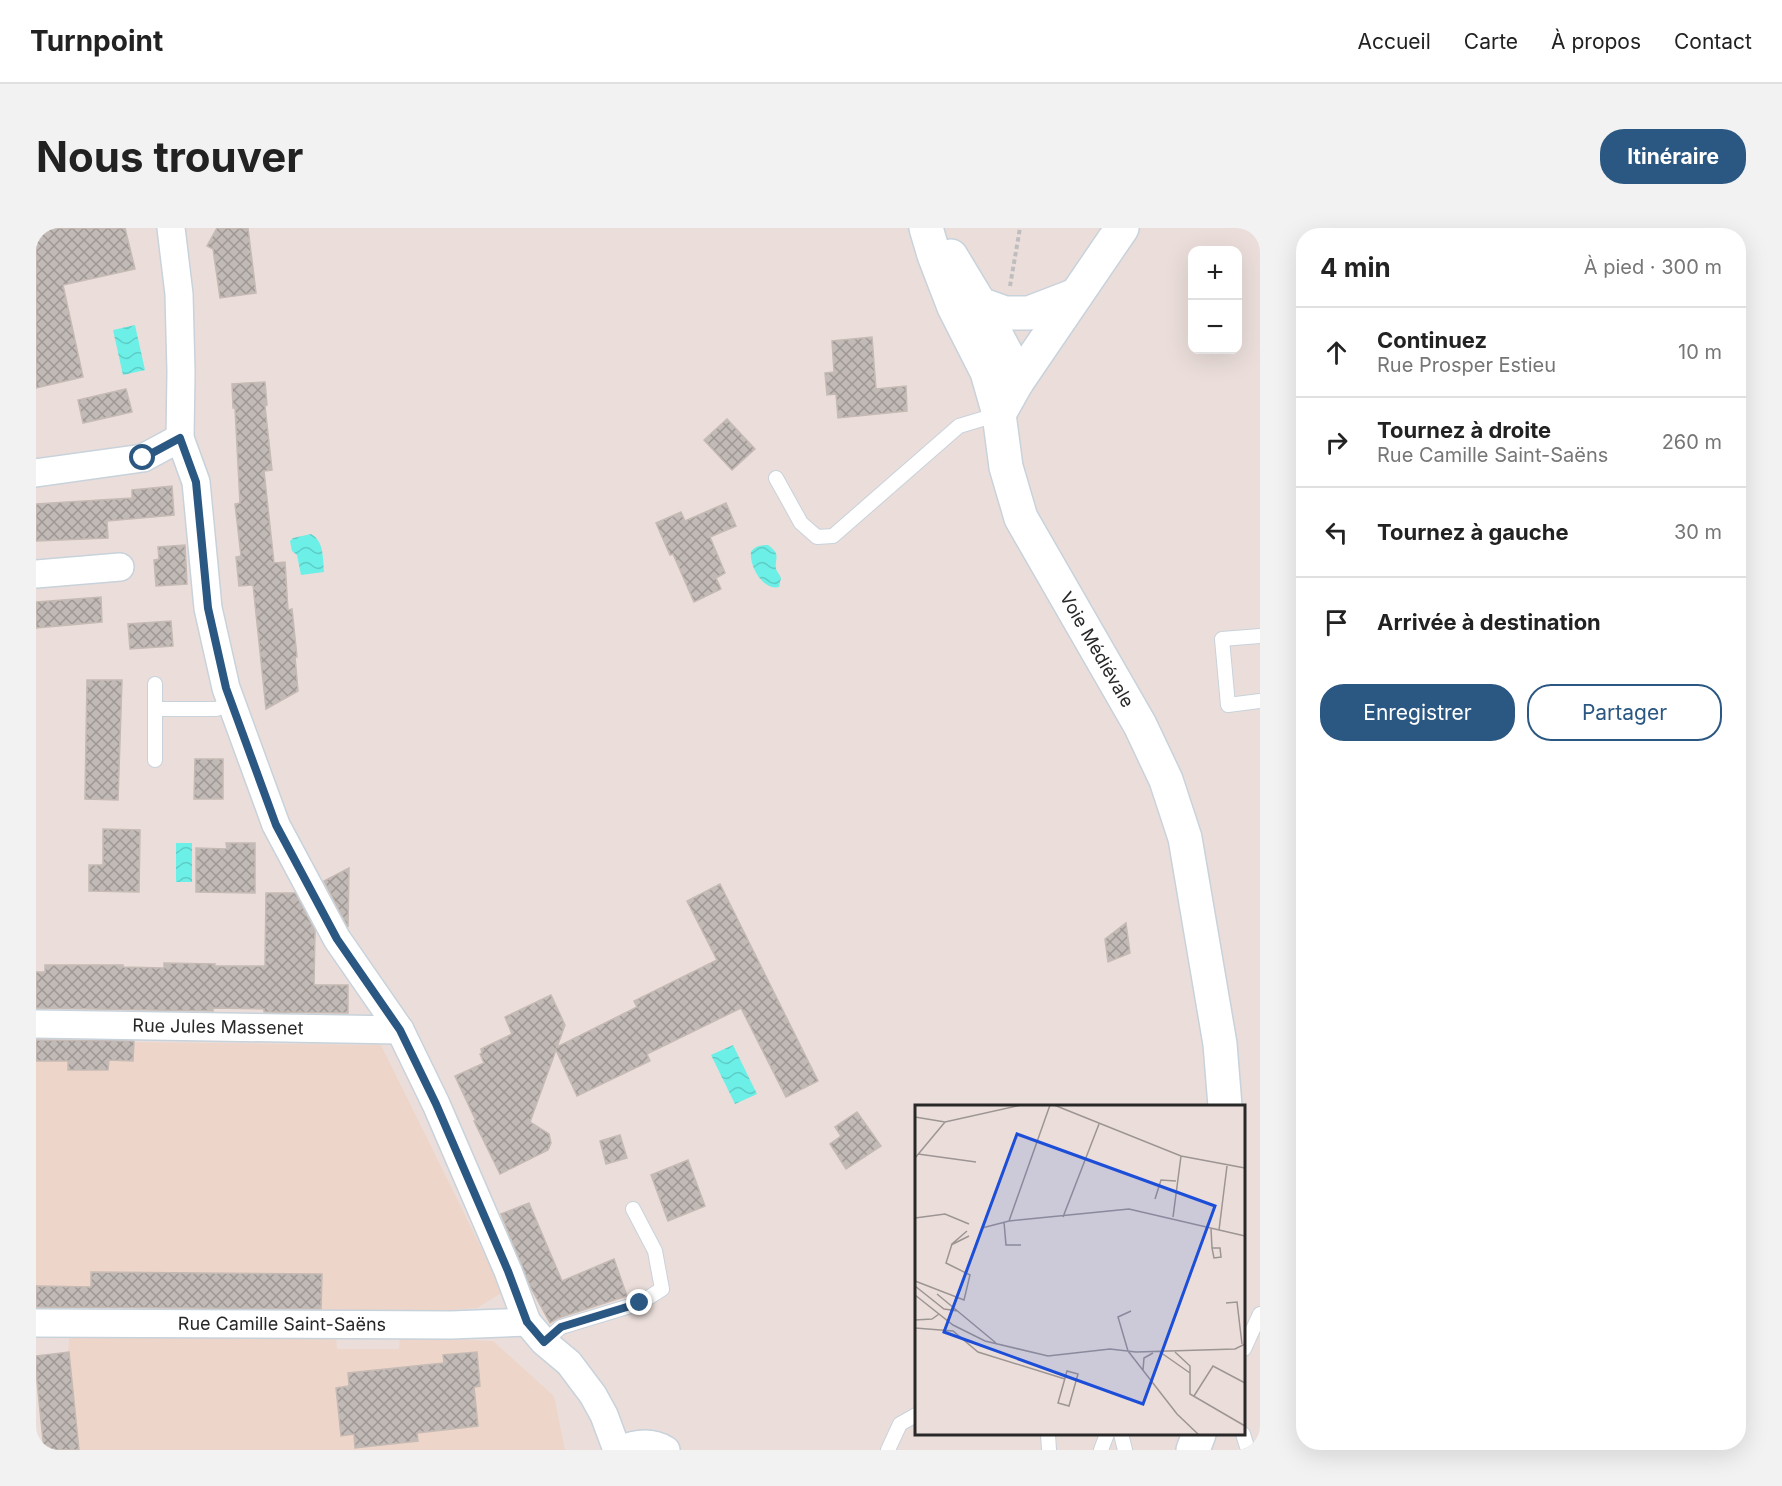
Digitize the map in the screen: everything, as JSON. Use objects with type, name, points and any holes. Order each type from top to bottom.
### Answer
[{"type":"street","points":[[171,228],[179,294],[180,438],[196,482],[208,608],[226,688],[276,825],[337,939],[400,1030],[441,1114],[535,1332],[569,1363],[593,1395],[619,1450],[631,1445],[646,1443],[666,1450]]},
{"type":"street","points":[[999,414],[1017,382],[1122,228]]},
{"type":"street","points":[[936,233],[993,309],[1017,382]]},
{"type":"street","name":"Voie Médiévale","points":[[936,233],[934,255],[954,307],[987,372],[999,414],[1006,467],[1021,518],[1140,725],[1166,780],[1185,838],[1220,1044],[1225,1105]]},
{"type":"street","points":[[993,309],[1029,313],[1076,295]]},
{"type":"street","points":[[36,473],[143,458],[180,438]]},
{"type":"street","points":[[36,573],[120,567]]},
{"type":"street","name":"Rue Jules Massenet","points":[[36,1024],[400,1030]]},
{"type":"street","name":"Rue Camille Saint-Saëns","points":[[36,1323],[451,1325],[535,1332]]},
{"type":"street","points":[[1193,1450],[1199,1435]]},
{"type":"lane","points":[[777,478],[801,523],[817,537],[833,536],[959,426],[999,414]]},
{"type":"lane","points":[[1260,636],[1222,639],[1228,705],[1260,701]]},
{"type":"lane","points":[[155,684],[155,760]]},
{"type":"lane","points":[[155,709],[216,709],[232,704]]},
{"type":"lane","points":[[535,1332],[561,1327],[640,1303],[662,1288],[655,1251],[633,1209]]},
{"type":"lane","points":[[1245,1347],[1260,1314]]},
{"type":"lane","points":[[888,1450],[900,1424],[915,1416]]},
{"type":"lane","points":[[1047,1435],[1049,1450]]},
{"type":"lane","points":[[1101,1450],[1107,1435]]},
{"type":"lane","points":[[1121,1435],[1125,1450]]},
{"type":"lane","points":[[1243,1435],[1248,1450]]},
{"type":"path","points":[[993,309],[1020,228]]},
{"type":"shaded area","points":[[36,1041],[381,1045],[503,1292],[477,1308],[426,1312],[36,1307]]},
{"type":"shaded area","points":[[70,1331],[336,1337],[337,1349],[399,1349],[400,1337],[493,1341],[554,1396],[565,1450],[44,1450],[36,1356],[68,1352]]},
{"type":"water","points":[[135,325],[145,370],[123,375],[113,330]]},
{"type":"water","points":[[311,534],[321,545],[324,572],[301,575],[297,555],[292,551],[290,541],[293,538]]},
{"type":"water","points":[[768,545],[776,554],[776,569],[781,578],[779,587],[773,587],[763,581],[752,564],[752,550],[758,546]]},
{"type":"water","points":[[176,843],[192,843],[192,882],[176,882]]},
{"type":"water","points":[[733,1045],[757,1094],[735,1104],[711,1055]]},
{"type":"building","points":[[36,228],[125,228],[135,269],[63,285],[83,377],[36,388]]},
{"type":"building","points":[[217,228],[248,228],[256,293],[220,298],[213,249],[207,246]]},
{"type":"building","points":[[872,337],[876,389],[906,386],[907,411],[838,418],[836,394],[827,395],[825,373],[834,372],[832,341]]},
{"type":"building","points":[[265,382],[267,405],[265,406],[272,470],[264,471],[274,563],[285,562],[288,610],[292,609],[297,657],[295,657],[298,691],[266,709],[253,585],[239,586],[236,557],[241,556],[235,504],[240,503],[232,384]]},
{"type":"building","points":[[126,389],[132,412],[83,423],[78,400]]},
{"type":"building","points":[[727,419],[755,449],[732,470],[704,440]]},
{"type":"building","points":[[172,486],[174,515],[107,521],[108,538],[36,541],[36,504],[132,498],[132,490]]},
{"type":"building","points":[[726,503],[736,526],[710,537],[725,573],[716,578],[721,589],[694,602],[673,554],[670,555],[656,523],[681,512],[685,521]]},
{"type":"building","points":[[185,545],[187,584],[156,586],[154,560],[159,559],[158,547]]},
{"type":"building","points":[[101,597],[102,622],[36,628],[36,602]]},
{"type":"building","points":[[171,621],[173,646],[130,649],[128,624]]},
{"type":"building","points":[[87,680],[122,680],[118,800],[85,799]]},
{"type":"building","points":[[195,759],[223,759],[223,799],[194,799]]},
{"type":"building","points":[[103,829],[140,830],[139,892],[89,891],[89,865],[103,865]]},
{"type":"building","points":[[226,843],[255,843],[255,893],[196,892],[196,848],[227,849]]},
{"type":"building","points":[[349,868],[348,927],[324,881]]},
{"type":"building","points":[[720,884],[818,1081],[786,1097],[741,1008],[647,1054],[650,1061],[577,1096],[556,1050],[530,1122],[549,1134],[551,1143],[548,1150],[500,1174],[455,1076],[484,1063],[480,1054],[481,1049],[512,1034],[505,1017],[551,995],[565,1025],[557,1047],[637,1007],[634,1001],[717,960],[687,901]]},
{"type":"building","points":[[266,893],[295,893],[315,931],[314,985],[348,985],[348,1013],[264,1012],[264,1009],[213,1008],[213,1011],[36,1008],[36,972],[45,972],[45,965],[123,965],[123,967],[164,968],[164,963],[265,966]]},
{"type":"building","points":[[1126,923],[1130,953],[1108,962],[1105,939]]},
{"type":"building","points":[[36,1040],[134,1041],[133,1061],[109,1060],[108,1070],[68,1070],[68,1061],[36,1061]]},
{"type":"building","points":[[857,1112],[881,1146],[846,1169],[830,1144],[841,1136],[835,1127]]},
{"type":"building","points":[[620,1135],[627,1158],[606,1164],[600,1141]]},
{"type":"building","points":[[688,1160],[705,1206],[668,1221],[651,1175]]},
{"type":"building","points":[[529,1203],[562,1281],[614,1259],[627,1296],[558,1318],[550,1323],[531,1288],[501,1214]]},
{"type":"building","points":[[91,1272],[322,1274],[321,1309],[36,1307],[36,1286],[91,1287]]},
{"type":"building","points":[[69,1352],[79,1450],[44,1450],[36,1356]]},
{"type":"building","points":[[477,1352],[480,1386],[474,1387],[478,1426],[417,1433],[418,1441],[355,1448],[354,1434],[341,1436],[336,1388],[349,1386],[348,1373],[444,1363],[443,1355]]},
{"type":"route","points":[[143,458],[180,438],[196,482],[208,608],[226,688],[276,825],[337,939],[400,1030],[436,1104],[508,1271],[527,1322],[544,1342],[561,1327],[640,1303]]}]
